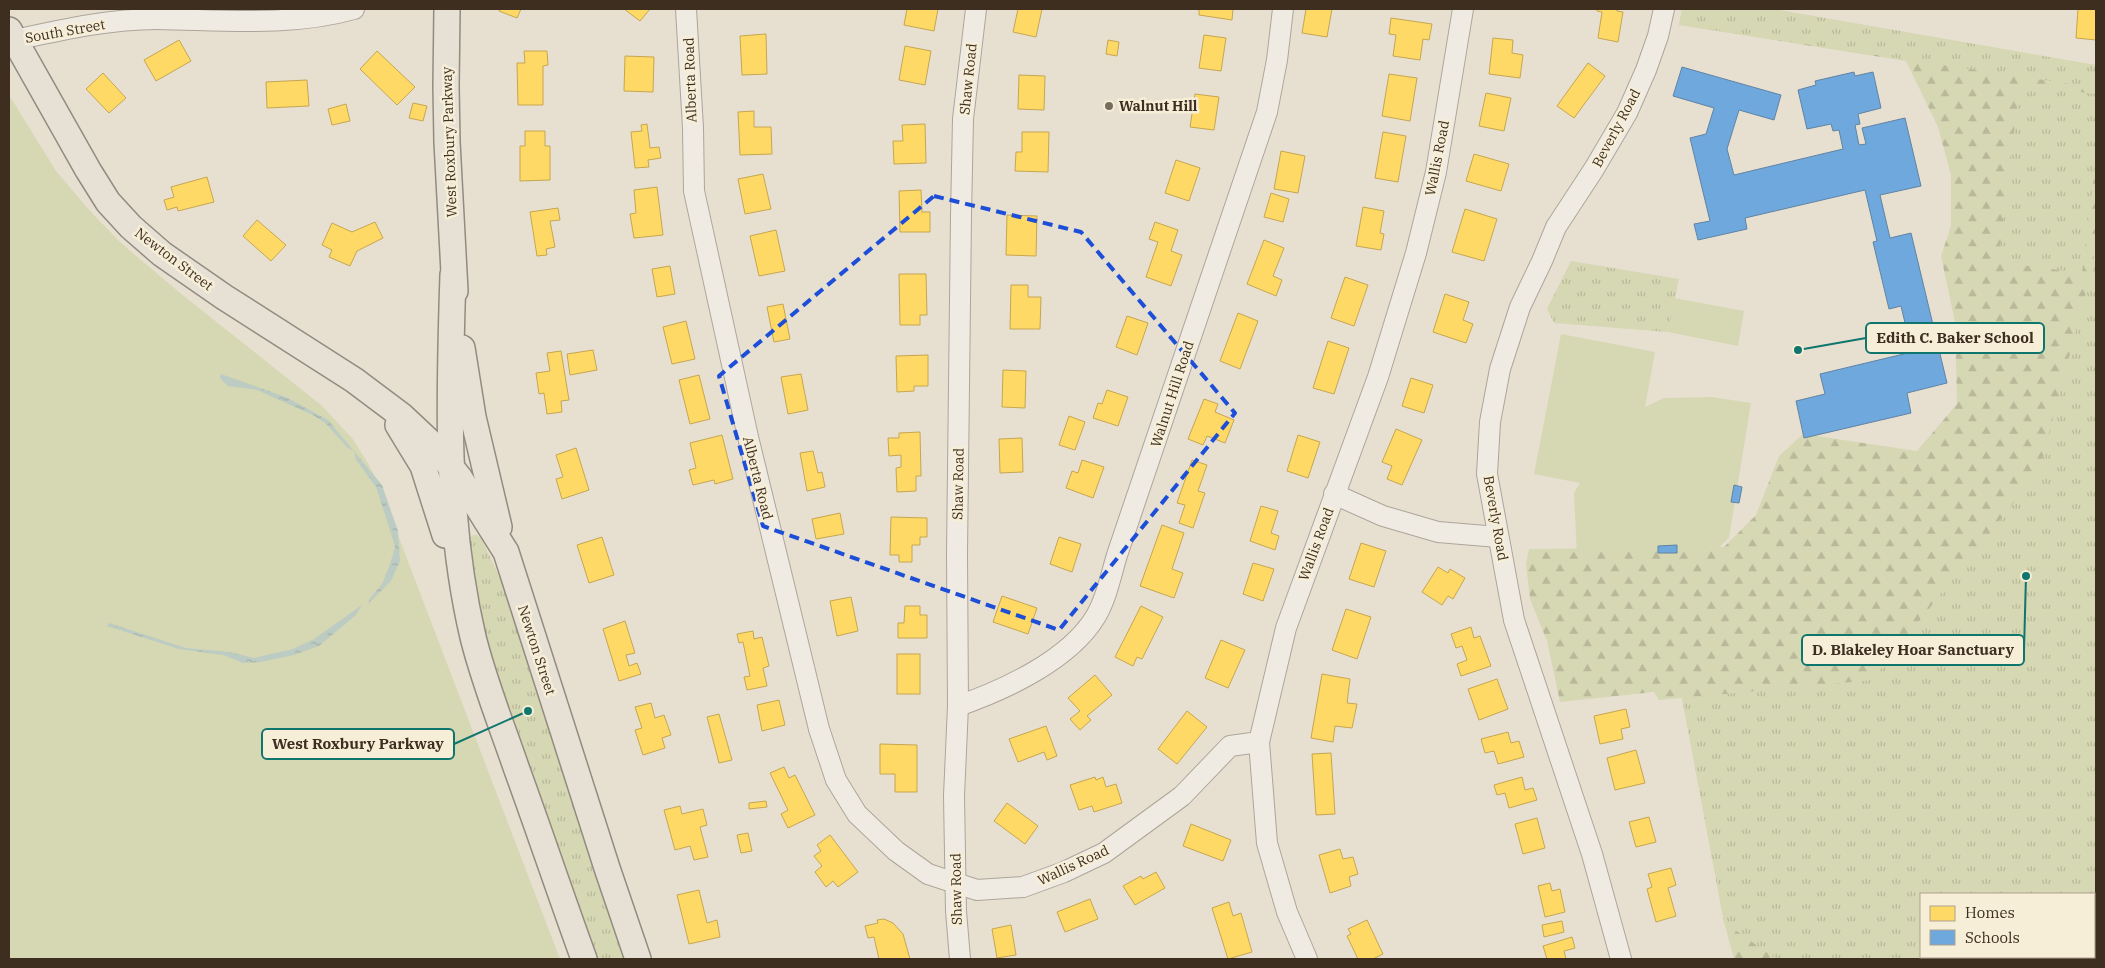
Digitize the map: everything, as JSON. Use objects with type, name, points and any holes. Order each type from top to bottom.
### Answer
[{"type":"main road","name":"West Roxbury Parkway","points":[[448,9],[446,86],[453,275],[450,369],[450,466],[461,570],[473,636],[584,959]]},
{"type":"main road","name":"Newton Street","points":[[12,35],[88,170],[108,202],[131,227],[162,254],[224,297],[362,385],[418,429],[450,466],[506,552],[638,959]]},
{"type":"main road","name":"West Roxbury Parkway","points":[[453,275],[472,410],[506,552]]},
{"type":"main road","name":"Newton Street","points":[[362,385],[401,430],[423,466],[438,510],[473,636]]},
{"type":"street","name":"South Street","points":[[12,35],[118,21],[269,15],[312,18],[354,9]]},
{"type":"street","name":"Alberta Road","points":[[686,9],[694,191],[748,437],[819,730],[836,780],[857,814],[896,851],[928,874],[957,884]]},
{"type":"street","name":"Shaw Road","points":[[960,959],[957,934],[954,796],[958,706],[957,564],[963,129],[976,9]]},
{"type":"street","name":"Walnut Hill Road","points":[[958,706],[991,694],[1022,679],[1058,655],[1084,633],[1099,609],[1105,596],[1117,555],[1267,112],[1277,60],[1283,9]]},
{"type":"street","name":"Wallis Road","points":[[957,884],[977,890],[1023,887],[1064,872],[1104,853],[1182,796],[1230,746],[1260,742],[1286,628],[1378,377],[1416,253],[1436,172],[1462,9]]},
{"type":"street","name":"Beverly Road","points":[[1620,959],[1592,854],[1514,620],[1487,474],[1490,422],[1500,369],[1520,306],[1556,227],[1594,169],[1627,113],[1646,70],[1658,36],[1664,9]]},
{"type":"street","points":[[1334,494],[1383,516],[1438,532],[1498,537]]},
{"type":"street","points":[[1260,742],[1267,843],[1287,912],[1307,959]]},
{"type":"highlighted area","points":[[934,196],[1081,232],[1235,413],[1059,630],[763,526],[719,376]]},
{"type":"green space","points":[[1682,9],[2096,65],[2096,959],[1734,959],[1724,922],[1682,698],[1659,700],[1654,692],[1560,702],[1547,641],[1530,599],[1526,564],[1529,549],[1724,547],[1756,515],[1779,456],[1803,434],[1917,451],[1957,404],[1955,322],[1941,256],[1951,226],[1951,175],[1938,127],[1906,61],[1679,25]]},
{"type":"green space","points":[[1682,9],[1773,9],[2096,65],[2096,88],[1679,25]]},
{"type":"green space","points":[[2020,84],[2096,94],[2096,157],[2082,273],[1998,262]]},
{"type":"green space","points":[[9,95],[56,171],[121,243],[180,293],[321,405],[352,438],[378,483],[560,959],[9,959]]},
{"type":"green space","points":[[2096,232],[2096,959],[1776,959],[1724,922],[1682,698],[1872,680],[2039,471],[2093,266]]},
{"type":"green space","points":[[1571,261],[1679,279],[1668,332],[1554,323],[1547,309]]},
{"type":"green space","points":[[1674,298],[1744,311],[1738,346],[1668,332]]},
{"type":"green space","points":[[1561,334],[1655,352],[1645,407],[1664,398],[1712,397],[1751,403],[1729,538],[1717,549],[1577,557],[1574,493],[1580,483],[1534,474]]},
{"type":"green space","points":[[473,535],[477,535],[482,540],[513,606],[631,959],[596,959],[486,645],[466,541]]},
{"type":"water","points":[[221,374],[288,398],[328,420],[354,451],[348,448],[325,423],[313,415],[257,390],[228,386],[220,378]]},
{"type":"water","points":[[354,451],[382,485],[398,531],[400,561],[391,581],[368,604],[383,582],[395,546],[376,487],[356,460]]},
{"type":"water","points":[[362,605],[356,615],[319,646],[294,655],[261,662],[243,663],[223,655],[179,649],[107,626],[109,623],[186,648],[230,652],[254,658],[293,649],[314,639]]},
{"type":"building: Homes","points":[[500,9],[521,9],[517,18],[499,11]]},
{"type":"building: Homes","points":[[624,9],[650,9],[640,21]]},
{"type":"building: Homes","points":[[907,9],[938,9],[934,31],[904,25]]},
{"type":"building: Homes","points":[[1018,9],[1042,9],[1036,37],[1013,32]]},
{"type":"building: Homes","points":[[1199,9],[1233,9],[1232,20],[1199,15]]},
{"type":"building: Homes","points":[[1306,9],[1332,9],[1327,37],[1302,33]]},
{"type":"building: Homes","points":[[1597,9],[1617,9],[1617,11],[1623,12],[1618,42],[1598,38],[1602,12],[1597,11]]},
{"type":"building: Homes","points":[[2078,9],[2096,9],[2096,40],[2076,38]]},
{"type":"building: Homes","points":[[1391,18],[1432,24],[1429,40],[1423,39],[1420,60],[1393,56],[1396,35],[1389,34]]},
{"type":"building: Homes","points":[[766,34],[767,74],[742,75],[740,36]]},
{"type":"building: Homes","points":[[1204,35],[1226,38],[1221,71],[1199,68]]},
{"type":"building: Homes","points":[[1493,38],[1513,40],[1512,53],[1523,55],[1520,78],[1489,74]]},
{"type":"building: Homes","points":[[179,40],[191,61],[156,81],[144,60]]},
{"type":"building: Homes","points":[[1108,40],[1119,42],[1117,56],[1106,54]]},
{"type":"building: Homes","points":[[905,46],[931,51],[925,85],[899,80]]},
{"type":"building: Homes","points":[[377,51],[415,87],[397,105],[360,69]]},
{"type":"building: Homes","points":[[524,51],[547,51],[548,65],[543,66],[543,105],[518,105],[517,63],[525,63]]},
{"type":"building: Homes","points":[[625,56],[654,57],[653,92],[624,91]]},
{"type":"building: Homes","points":[[1588,63],[1605,76],[1574,118],[1557,106]]},
{"type":"building: Homes","points":[[103,73],[126,98],[109,113],[86,89]]},
{"type":"building: Homes","points":[[1389,74],[1417,78],[1410,121],[1382,116]]},
{"type":"building: Homes","points":[[1019,75],[1045,76],[1044,110],[1018,109]]},
{"type":"building: Homes","points":[[307,80],[309,106],[267,108],[266,82]]},
{"type":"building: Homes","points":[[1486,93],[1511,98],[1504,131],[1479,126]]},
{"type":"building: Homes","points":[[1195,94],[1219,97],[1214,130],[1190,127]]},
{"type":"building: Homes","points":[[413,103],[427,106],[423,121],[409,118]]},
{"type":"building: Homes","points":[[346,104],[350,121],[332,125],[328,109]]},
{"type":"building: Homes","points":[[754,111],[754,127],[771,127],[772,154],[740,155],[738,112]]},
{"type":"building: Homes","points":[[647,124],[650,148],[659,147],[661,158],[648,160],[649,167],[635,168],[631,132],[642,131],[641,125]]},
{"type":"building: Homes","points":[[925,124],[926,163],[894,164],[893,141],[903,141],[902,125]]},
{"type":"building: Homes","points":[[525,131],[545,131],[545,146],[550,146],[550,180],[520,181],[520,146],[525,146]]},
{"type":"building: Homes","points":[[1022,132],[1049,132],[1048,172],[1015,171],[1016,152],[1022,152]]},
{"type":"building: Homes","points":[[1383,132],[1406,136],[1398,182],[1375,178]]},
{"type":"building: Homes","points":[[1281,151],[1305,156],[1298,193],[1274,189]]},
{"type":"building: Homes","points":[[1474,154],[1509,164],[1501,191],[1466,181]]},
{"type":"building: Homes","points":[[1176,160],[1200,168],[1189,201],[1165,193]]},
{"type":"building: Homes","points":[[763,174],[771,209],[745,214],[738,179]]},
{"type":"building: Homes","points":[[207,177],[214,202],[178,211],[177,207],[167,210],[164,200],[174,197],[171,187]]},
{"type":"building: Homes","points":[[657,187],[663,235],[634,238],[630,214],[636,213],[634,190]]},
{"type":"building: Homes","points":[[921,190],[922,212],[930,212],[930,232],[900,232],[899,191]]},
{"type":"building: Homes","points":[[1271,193],[1289,199],[1283,222],[1264,217]]},
{"type":"building: Homes","points":[[1363,207],[1384,211],[1380,233],[1384,234],[1381,250],[1356,246]]},
{"type":"building: Homes","points":[[558,208],[560,220],[550,221],[555,247],[546,249],[547,255],[537,256],[530,212]]},
{"type":"building: Homes","points":[[1465,209],[1497,219],[1484,261],[1452,252]]},
{"type":"building: Homes","points":[[1007,215],[1037,216],[1036,256],[1006,255]]},
{"type":"building: Homes","points":[[257,220],[286,245],[271,261],[243,236]]},
{"type":"building: Homes","points":[[375,222],[383,238],[357,251],[350,266],[329,257],[332,250],[322,245],[332,223],[352,232]]},
{"type":"building: Homes","points":[[1155,222],[1178,230],[1171,251],[1182,255],[1171,286],[1146,277],[1158,242],[1149,239]]},
{"type":"building: Homes","points":[[776,230],[785,271],[759,276],[750,236]]},
{"type":"building: Homes","points":[[1264,240],[1284,248],[1273,276],[1282,280],[1276,296],[1247,284]]},
{"type":"building: Homes","points":[[670,266],[675,294],[657,297],[652,269]]},
{"type":"building: Homes","points":[[899,274],[926,274],[927,315],[920,315],[920,325],[900,325]]},
{"type":"building: Homes","points":[[1345,277],[1368,285],[1354,326],[1331,318]]},
{"type":"building: Homes","points":[[1011,285],[1028,285],[1028,297],[1041,297],[1040,329],[1010,329]]},
{"type":"building: Homes","points":[[1445,294],[1469,302],[1463,320],[1473,324],[1466,343],[1433,332]]},
{"type":"building: Homes","points":[[783,304],[790,339],[774,342],[767,307]]},
{"type":"building: Homes","points":[[1238,313],[1258,321],[1240,369],[1220,361]]},
{"type":"building: Homes","points":[[1127,316],[1148,323],[1137,355],[1116,347]]},
{"type":"building: Homes","points":[[686,321],[695,359],[672,364],[663,327]]},
{"type":"building: Homes","points":[[1328,341],[1349,348],[1334,394],[1313,388]]},
{"type":"building: Homes","points":[[593,350],[597,370],[570,375],[567,354]]},
{"type":"building: Homes","points":[[561,351],[569,400],[561,401],[562,412],[547,414],[544,393],[539,394],[536,373],[550,371],[547,353]]},
{"type":"building: Homes","points":[[928,355],[928,386],[914,386],[914,391],[897,392],[896,356]]},
{"type":"building: Homes","points":[[1003,370],[1026,371],[1025,408],[1002,407]]},
{"type":"building: Homes","points":[[801,374],[808,410],[788,414],[781,377]]},
{"type":"building: Homes","points":[[699,375],[710,419],[690,424],[679,380]]},
{"type":"building: Homes","points":[[1411,378],[1433,385],[1424,413],[1402,406]]},
{"type":"building: Homes","points":[[1107,390],[1128,397],[1118,426],[1093,418],[1098,403],[1102,404]]},
{"type":"building: Homes","points":[[1204,399],[1218,404],[1215,412],[1234,420],[1225,443],[1207,436],[1203,445],[1188,439]]},
{"type":"building: Homes","points":[[1069,416],[1085,422],[1075,450],[1059,445]]},
{"type":"building: Homes","points":[[1396,429],[1422,440],[1402,485],[1387,479],[1392,466],[1382,462]]},
{"type":"building: Homes","points":[[920,432],[921,476],[916,476],[916,491],[897,492],[896,468],[901,467],[901,455],[889,456],[888,438],[899,438],[899,433]]},
{"type":"building: Homes","points":[[722,435],[733,479],[715,484],[714,480],[693,485],[689,470],[696,468],[690,443]]},
{"type":"building: Homes","points":[[1298,435],[1320,442],[1308,478],[1287,471]]},
{"type":"building: Homes","points":[[1022,438],[1023,472],[1000,473],[999,439]]},
{"type":"building: Homes","points":[[576,448],[589,490],[562,499],[556,479],[563,477],[556,455]]},
{"type":"building: Homes","points":[[813,451],[818,473],[822,472],[825,487],[807,491],[800,453]]},
{"type":"building: Homes","points":[[1082,460],[1104,467],[1093,498],[1066,488],[1072,471],[1078,473]]},
{"type":"building: Homes","points":[[1192,460],[1207,465],[1198,491],[1205,493],[1193,528],[1179,523],[1185,505],[1177,503]]},
{"type":"building: Homes","points":[[1261,506],[1278,511],[1271,533],[1279,536],[1275,550],[1250,541]]},
{"type":"building: Homes","points":[[840,513],[844,534],[816,539],[812,519]]},
{"type":"building: Homes","points":[[891,517],[927,518],[927,537],[920,537],[920,545],[912,545],[912,562],[899,562],[899,555],[890,555]]},
{"type":"building: Homes","points":[[1162,525],[1184,533],[1172,569],[1183,573],[1174,598],[1140,586]]},
{"type":"building: Homes","points":[[602,537],[614,575],[589,583],[577,545]]},
{"type":"building: Homes","points":[[1059,537],[1081,544],[1072,572],[1050,564]]},
{"type":"building: Homes","points":[[1361,543],[1386,551],[1374,587],[1349,579]]},
{"type":"building: Homes","points":[[1253,563],[1274,569],[1263,601],[1243,594]]},
{"type":"building: Homes","points":[[1438,567],[1448,573],[1450,569],[1465,578],[1453,599],[1448,596],[1442,605],[1422,592]]},
{"type":"building: Homes","points":[[1002,596],[1037,608],[1028,634],[993,622]]},
{"type":"building: Homes","points":[[851,597],[858,631],[837,636],[830,601]]},
{"type":"building: Homes","points":[[905,606],[920,606],[920,615],[927,615],[927,638],[898,638],[898,623],[904,623]]},
{"type":"building: Homes","points":[[1141,606],[1163,617],[1142,659],[1137,657],[1133,666],[1115,657]]},
{"type":"building: Homes","points":[[1346,609],[1371,617],[1357,659],[1332,650]]},
{"type":"building: Homes","points":[[625,621],[635,653],[626,655],[629,666],[637,663],[641,674],[619,681],[603,629]]},
{"type":"building: Homes","points":[[1471,627],[1474,638],[1480,636],[1491,666],[1461,676],[1457,664],[1467,660],[1462,646],[1456,648],[1451,634]]},
{"type":"building: Homes","points":[[753,631],[754,639],[762,637],[769,666],[763,668],[767,686],[747,690],[744,677],[750,676],[743,642],[739,643],[737,634]]},
{"type":"building: Homes","points":[[1221,640],[1245,650],[1228,688],[1205,678]]},
{"type":"building: Homes","points":[[897,654],[920,654],[920,694],[897,694]]},
{"type":"building: Homes","points":[[1322,674],[1350,679],[1347,703],[1357,704],[1352,728],[1335,726],[1333,742],[1311,738]]},
{"type":"building: Homes","points":[[1095,675],[1112,695],[1087,716],[1091,720],[1080,730],[1070,719],[1080,711],[1068,698]]},
{"type":"building: Homes","points":[[1497,679],[1508,709],[1479,720],[1468,689]]},
{"type":"building: Homes","points":[[779,700],[785,725],[762,731],[757,705]]},
{"type":"building: Homes","points":[[651,703],[655,718],[664,715],[671,735],[662,738],[665,748],[643,755],[635,730],[642,728],[635,707]]},
{"type":"building: Homes","points":[[1626,709],[1630,727],[1621,729],[1623,739],[1600,744],[1594,716]]},
{"type":"building: Homes","points":[[1187,711],[1207,727],[1177,764],[1158,749]]},
{"type":"building: Homes","points":[[719,714],[732,760],[719,763],[707,717]]},
{"type":"building: Homes","points":[[1046,726],[1057,756],[1047,760],[1044,752],[1018,762],[1009,739]]},
{"type":"building: Homes","points":[[1508,732],[1511,743],[1519,741],[1524,757],[1498,764],[1494,751],[1485,753],[1481,739]]},
{"type":"building: Homes","points":[[880,744],[917,745],[917,792],[895,792],[895,774],[880,774]]},
{"type":"building: Homes","points":[[1636,750],[1645,783],[1615,790],[1607,758]]},
{"type":"building: Homes","points":[[1331,753],[1335,814],[1316,815],[1312,754]]},
{"type":"building: Homes","points":[[784,767],[789,778],[795,775],[815,815],[788,828],[781,814],[788,810],[770,773]]},
{"type":"building: Homes","points":[[1095,777],[1096,780],[1103,777],[1106,787],[1116,784],[1122,803],[1094,812],[1092,806],[1079,810],[1070,785]]},
{"type":"building: Homes","points":[[1522,777],[1525,790],[1533,788],[1537,800],[1509,808],[1505,793],[1497,795],[1494,785]]},
{"type":"building: Homes","points":[[766,801],[767,807],[749,809],[749,803]]},
{"type":"building: Homes","points":[[1007,803],[1038,826],[1025,844],[994,821]]},
{"type":"building: Homes","points":[[680,806],[682,814],[703,809],[707,825],[700,827],[708,857],[694,860],[690,846],[675,850],[664,810]]},
{"type":"building: Homes","points":[[1649,817],[1656,842],[1636,847],[1629,822]]},
{"type":"building: Homes","points":[[1537,818],[1545,848],[1523,854],[1515,824]]},
{"type":"building: Homes","points":[[1191,824],[1231,840],[1223,861],[1183,846]]},
{"type":"building: Homes","points":[[748,833],[752,851],[741,853],[737,835]]},
{"type":"building: Homes","points":[[830,835],[858,872],[838,887],[833,881],[826,887],[815,872],[822,866],[814,856],[821,851],[817,845]]},
{"type":"building: Homes","points":[[1340,849],[1343,859],[1353,857],[1358,874],[1349,877],[1351,886],[1330,893],[1319,855]]},
{"type":"building: Homes","points":[[1671,868],[1676,885],[1668,888],[1676,916],[1656,922],[1647,889],[1652,887],[1648,874]]},
{"type":"building: Homes","points":[[1156,872],[1165,888],[1135,905],[1123,886],[1141,876],[1143,879]]},
{"type":"building: Homes","points":[[1550,883],[1552,891],[1560,889],[1565,912],[1545,917],[1538,886]]},
{"type":"building: Homes","points":[[699,890],[707,923],[717,920],[720,937],[689,944],[677,895]]},
{"type":"building: Homes","points":[[1090,899],[1098,919],[1065,932],[1057,912]]},
{"type":"building: Homes","points":[[1229,902],[1233,916],[1241,913],[1252,952],[1228,959],[1212,908]]},
{"type":"building: Homes","points":[[884,919],[893,923],[903,934],[910,959],[879,959],[874,937],[868,938],[865,926],[878,923],[877,920]]},
{"type":"building: Homes","points":[[1367,920],[1383,954],[1373,959],[1358,959],[1347,936],[1351,934],[1348,929]]},
{"type":"building: Homes","points":[[1562,921],[1564,932],[1544,937],[1542,925]]},
{"type":"building: Homes","points":[[1011,925],[1016,955],[997,958],[992,929]]},
{"type":"building: Homes","points":[[1572,937],[1575,948],[1564,951],[1566,959],[1547,959],[1543,946]]},
{"type":"building: Schools","points":[[1682,67],[1781,95],[1774,120],[1739,110],[1727,149],[1734,175],[1843,149],[1839,130],[1833,131],[1831,124],[1807,129],[1798,90],[1816,85],[1815,81],[1854,72],[1855,76],[1873,72],[1881,108],[1858,114],[1860,124],[1855,125],[1859,145],[1866,144],[1862,128],[1905,118],[1921,186],[1880,195],[1890,238],[1911,233],[1947,383],[1907,393],[1911,413],[1804,438],[1796,401],[1825,394],[1820,374],[1912,352],[1901,306],[1889,309],[1873,242],[1877,241],[1865,190],[1745,218],[1747,229],[1698,240],[1694,224],[1710,221],[1690,138],[1706,134],[1714,108],[1673,96]]},
{"type":"building: Schools","points":[[1734,485],[1742,487],[1739,503],[1731,502]]},
{"type":"building: Schools","points":[[1677,545],[1677,553],[1658,553],[1658,546]]},
{"type":"place","name":"Walnut Hill","points":[[1109,106]]},
{"type":"place","name":"Edith C. Baker School","points":[[1798,350]]},
{"type":"place","name":"D. Blakeley Hoar Sanctuary","points":[[2026,576]]},
{"type":"place","name":"West Roxbury Parkway","points":[[528,711]]}]
